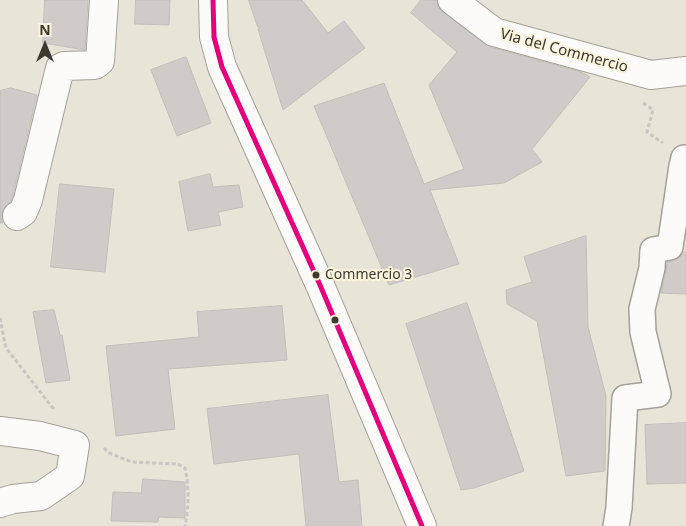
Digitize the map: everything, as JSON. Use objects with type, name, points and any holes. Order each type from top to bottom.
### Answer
[{"type":"street","points":[[17,216],[23,212],[28,200],[60,68],[64,66],[95,65],[100,61],[104,0]]},
{"type":"street","points":[[213,0],[214,37],[222,67],[323,294],[422,526]]},
{"type":"street","name":"Via del Commercio","points":[[452,0],[494,32],[651,75],[686,71]]},
{"type":"street","points":[[616,526],[619,508],[625,398],[658,394],[643,332],[642,309],[652,268],[653,250],[670,247],[684,158]]},
{"type":"street","points":[[0,431],[40,436],[75,445],[70,476],[41,496],[0,502]]},
{"type":"path","points":[[640,101],[653,110],[647,132],[684,158]]},
{"type":"building","points":[[45,0],[88,0],[85,50],[43,43]]},
{"type":"building","points":[[136,0],[170,0],[169,25],[135,24]]},
{"type":"building","points":[[249,0],[302,0],[328,33],[344,21],[365,48],[283,110],[258,29],[261,27],[258,27]]},
{"type":"building","points":[[421,0],[437,0],[438,6],[443,12],[490,47],[581,72],[590,77],[532,149],[542,162],[504,183],[430,190],[459,264],[389,285],[314,106],[384,83],[424,184],[464,169],[429,85],[457,52],[411,13]]},
{"type":"building","points":[[186,57],[211,123],[177,136],[151,70]]},
{"type":"building","points":[[11,88],[37,95],[13,195],[3,210],[1,217],[3,223],[0,223],[0,91]]},
{"type":"building","points":[[210,174],[213,187],[239,185],[243,207],[218,212],[221,225],[188,231],[179,182]]},
{"type":"building","points":[[60,184],[114,189],[105,272],[51,267]]},
{"type":"building","points":[[586,236],[588,327],[606,396],[605,471],[566,476],[537,321],[507,304],[506,290],[532,282],[524,257]]},
{"type":"building","points":[[683,252],[686,252],[686,294],[661,293],[667,262],[680,257]]},
{"type":"building","points":[[467,303],[524,471],[474,488],[461,490],[406,324]]},
{"type":"building","points":[[282,306],[287,360],[168,369],[175,429],[116,436],[106,346],[199,337],[197,312]]},
{"type":"building","points":[[54,310],[60,335],[62,335],[70,380],[46,383],[33,312]]},
{"type":"building","points":[[328,395],[339,482],[358,480],[362,526],[306,526],[299,454],[214,464],[207,409]]},
{"type":"building","points":[[686,423],[686,483],[647,484],[645,425]]},
{"type":"building","points":[[143,479],[185,482],[185,518],[159,517],[158,522],[111,521],[113,492],[141,493]]},
{"type":"transit line","points":[[213,0],[214,37],[222,67],[320,285],[422,526]]},
{"type":"place","name":"Commercio 3","points":[[316,275]]}]
